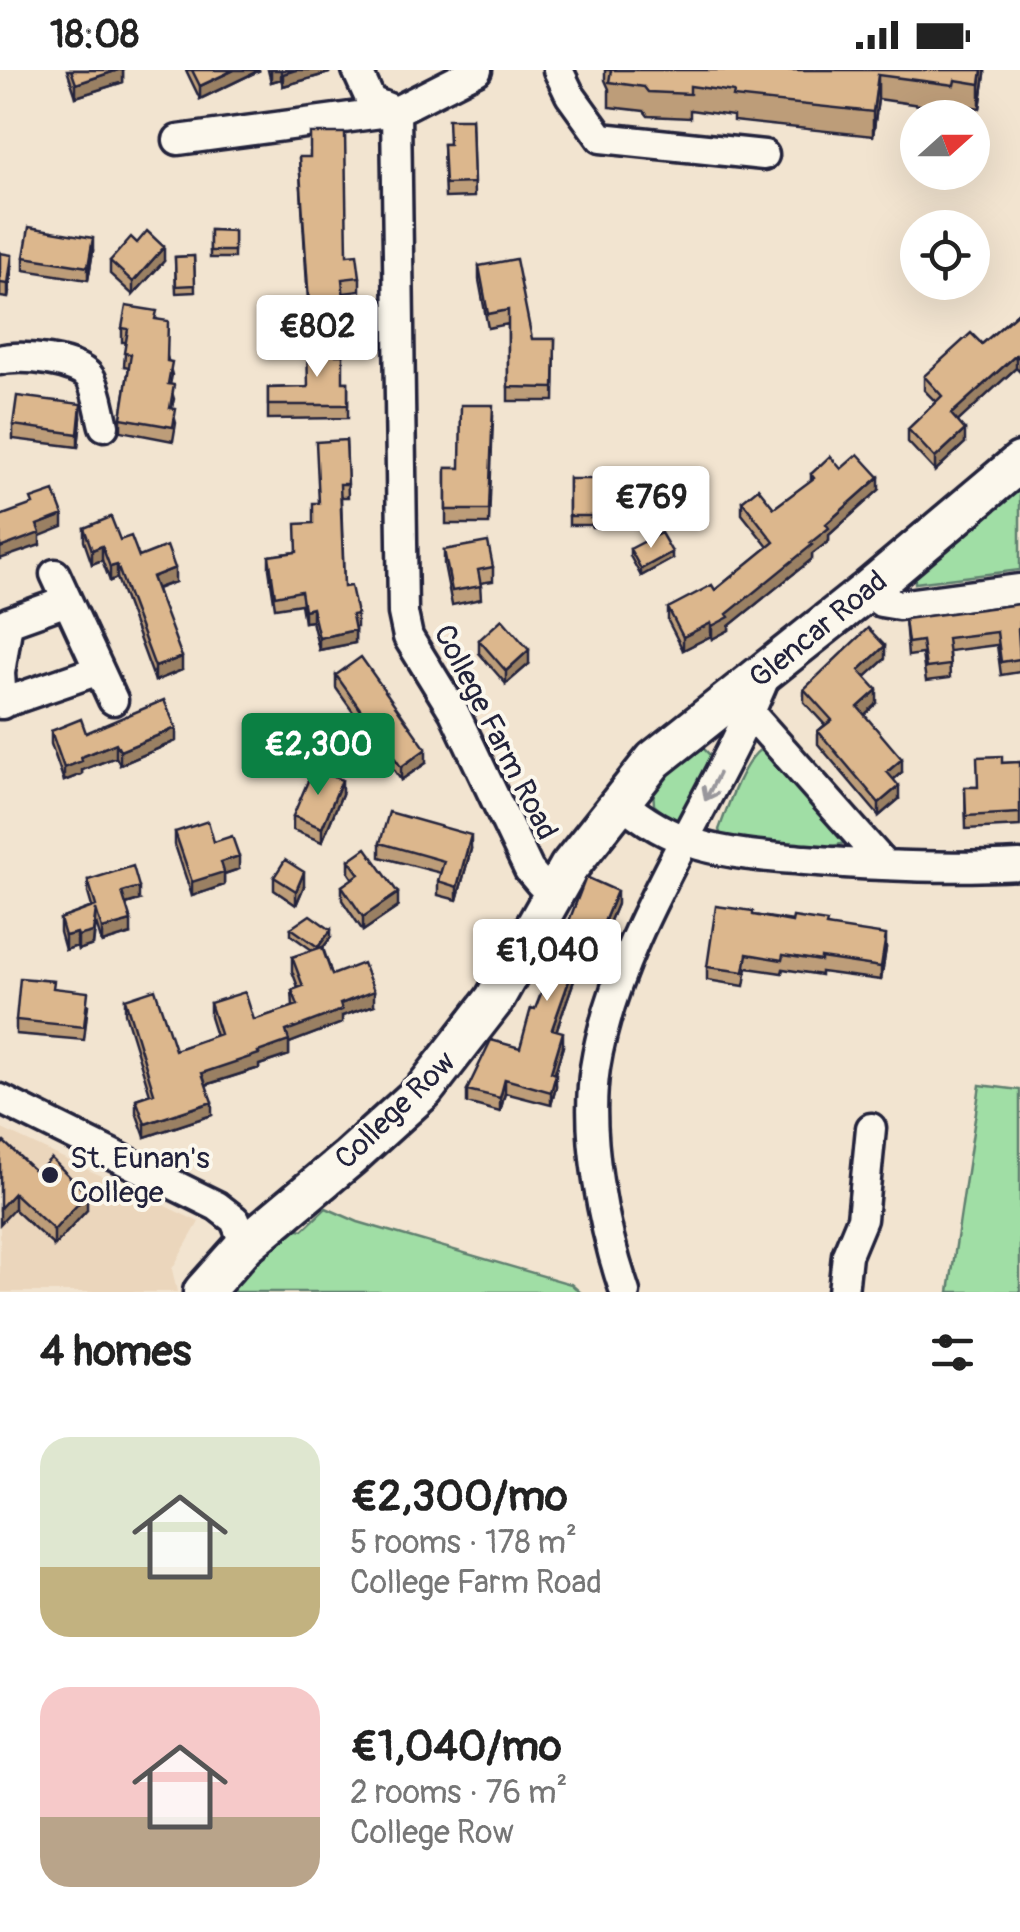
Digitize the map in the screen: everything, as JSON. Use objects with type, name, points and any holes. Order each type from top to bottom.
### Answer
[{"type":"street","points":[[356,70],[372,101],[396,111]]},
{"type":"street","points":[[178,140],[396,111],[477,70]]},
{"type":"street","points":[[558,70],[570,95],[601,138],[764,155]]},
{"type":"street","name":"College Farm Road","points":[[396,111],[403,614],[408,636],[454,712],[529,870],[540,883],[554,890]]},
{"type":"street","points":[[0,360],[20,356],[80,367],[91,379],[104,426]]},
{"type":"street","name":"Glencar Road","points":[[619,800],[654,760],[699,722],[868,590],[1020,462]]},
{"type":"street","points":[[55,574],[113,700]]},
{"type":"street","points":[[868,590],[881,602],[898,605],[1020,590]]},
{"type":"street","points":[[68,601],[8,622],[0,674],[1,704],[99,670]]},
{"type":"street","points":[[625,1292],[611,1244],[598,1172],[592,1098],[595,1068],[628,961],[733,746],[759,723],[768,670]]},
{"type":"street","points":[[699,722],[733,746]]},
{"type":"street","points":[[759,723],[885,864]]},
{"type":"street","points":[[619,800],[648,824],[700,846],[761,855],[885,864],[1020,864]]},
{"type":"street","name":"College Row","points":[[202,1292],[245,1245],[424,1090],[494,1000],[554,890],[619,800]]},
{"type":"street","points":[[0,1099],[217,1206],[234,1220],[245,1245]]},
{"type":"street","points":[[843,1292],[847,1256],[862,1218],[872,1128]]},
{"type":"shaded area","name":"St. Eunan's College","points":[[0,1128],[199,1222],[172,1269],[177,1292],[0,1292]]},
{"type":"green space","points":[[1020,477],[1020,570],[915,583],[914,562]]},
{"type":"green space","points":[[702,747],[712,757],[711,765],[680,820],[672,820],[654,805],[653,789],[692,751]]},
{"type":"green space","points":[[761,749],[768,750],[847,842],[831,847],[723,841],[719,830],[731,798],[748,764]]},
{"type":"green space","points":[[980,1085],[1020,1090],[1020,1292],[949,1292]]},
{"type":"green space","points":[[326,1208],[358,1222],[571,1284],[580,1292],[228,1292],[284,1235],[294,1228],[303,1230]]},
{"type":"building","points":[[71,70],[118,70],[76,84]]},
{"type":"building","points":[[192,70],[234,70],[200,86]]},
{"type":"building","points":[[611,70],[982,70],[980,84],[955,80],[954,85],[878,75],[873,112],[733,97],[734,92],[690,86],[690,94],[648,92],[644,87],[609,82]]},
{"type":"building","points":[[448,119],[472,119],[474,183],[445,184],[443,144],[449,144]]},
{"type":"building","points":[[310,133],[345,133],[347,255],[357,254],[360,277],[342,279],[344,299],[309,303],[299,157],[310,157]]},
{"type":"building","points":[[29,227],[93,238],[88,267],[24,257]]},
{"type":"building","points":[[210,230],[234,231],[234,251],[210,251]]},
{"type":"building","points":[[147,231],[164,247],[133,282],[110,261],[131,237],[137,243]]},
{"type":"building","points":[[0,253],[12,255],[8,284],[0,283]]},
{"type":"building","points":[[194,256],[195,285],[176,286],[175,257]]},
{"type":"building","points":[[516,259],[532,339],[555,339],[554,388],[508,387],[508,310],[488,314],[479,266]]},
{"type":"building","points":[[126,306],[157,311],[155,319],[168,321],[167,361],[172,362],[168,384],[174,385],[170,408],[176,409],[173,427],[121,418],[131,354],[124,353],[128,329],[122,328]]},
{"type":"building","points":[[1020,311],[1020,359],[1016,355],[951,414],[965,430],[935,458],[908,429],[942,396],[924,376],[971,333],[982,344]]},
{"type":"building","points":[[307,341],[335,341],[336,355],[343,355],[348,405],[268,405],[268,388],[308,387]]},
{"type":"building","points":[[17,396],[81,404],[78,434],[13,425]]},
{"type":"building","points":[[461,405],[493,405],[489,510],[446,510],[446,468],[460,468]]},
{"type":"building","points":[[346,440],[348,484],[340,484],[344,587],[351,586],[357,614],[352,615],[355,630],[319,638],[312,608],[304,610],[301,591],[275,596],[269,556],[297,552],[296,524],[313,523],[313,503],[319,503],[316,442]]},
{"type":"building","points":[[858,454],[879,477],[826,524],[829,528],[812,545],[727,614],[729,617],[683,637],[668,608],[712,585],[715,590],[774,542],[742,501],[758,488],[774,508],[814,478],[811,474],[830,456],[841,469]]},
{"type":"building","points":[[569,479],[596,479],[596,516],[640,492],[655,518],[569,516]]},
{"type":"building","points":[[54,491],[63,515],[37,525],[40,533],[0,548],[0,516]]},
{"type":"building","points":[[111,517],[120,540],[131,536],[139,557],[167,546],[175,568],[152,577],[182,657],[155,667],[117,565],[110,567],[102,546],[92,550],[84,528]]},
{"type":"building","points":[[661,533],[672,552],[641,569],[630,549]]},
{"type":"building","points":[[488,542],[493,567],[478,570],[481,586],[452,591],[444,550]]},
{"type":"building","points":[[1020,604],[1020,659],[1001,662],[997,632],[947,638],[950,665],[926,668],[922,641],[908,643],[905,619]]},
{"type":"building","points":[[502,619],[529,650],[506,671],[479,640]]},
{"type":"building","points":[[868,628],[885,646],[859,670],[877,690],[858,707],[902,759],[887,772],[899,786],[879,803],[818,731],[832,720],[804,689]]},
{"type":"building","points":[[361,657],[426,749],[401,767],[336,675]]},
{"type":"building","points":[[164,700],[176,728],[120,751],[116,743],[64,768],[51,731],[81,719],[86,733]]},
{"type":"building","points":[[1002,756],[1002,763],[1020,762],[1020,813],[966,816],[965,787],[978,787],[977,757]]},
{"type":"building","points":[[313,769],[342,780],[322,828],[293,816]]},
{"type":"building","points":[[389,812],[471,835],[457,887],[438,881],[444,861],[380,843]]},
{"type":"building","points":[[208,821],[214,842],[232,836],[239,856],[221,862],[224,872],[192,882],[175,832]]},
{"type":"building","points":[[366,848],[398,893],[363,917],[342,886],[359,874],[349,860]]},
{"type":"building","points":[[285,860],[304,872],[296,891],[274,877]]},
{"type":"building","points":[[133,866],[139,887],[122,892],[131,921],[102,929],[96,909],[93,932],[65,936],[60,919],[96,906],[88,880]]},
{"type":"building","points":[[586,877],[617,891],[588,960],[578,955],[552,1029],[563,1032],[551,1072],[556,1074],[551,1092],[505,1079],[500,1098],[467,1090],[491,1040],[520,1048],[531,1008],[535,1009]]},
{"type":"building","points":[[716,906],[886,935],[881,967],[821,958],[783,955],[782,960],[747,954],[744,972],[707,967]]},
{"type":"building","points":[[310,915],[331,930],[318,947],[291,928]]},
{"type":"building","points":[[322,947],[332,975],[363,963],[374,991],[340,1004],[342,1010],[286,1031],[289,1041],[202,1073],[212,1102],[145,1124],[136,1099],[154,1093],[125,999],[155,989],[175,1050],[220,1034],[210,1003],[245,992],[254,1020],[298,1005],[292,990],[303,986],[292,957]]},
{"type":"building","points":[[20,978],[54,981],[53,988],[88,992],[84,1027],[16,1020]]},
{"type":"building","points":[[4,1142],[37,1173],[51,1158],[87,1194],[54,1230],[14,1193],[0,1208],[0,1146]]},
{"type":"place","name":"St. Eunan's College","points":[[50,1175]]}]
